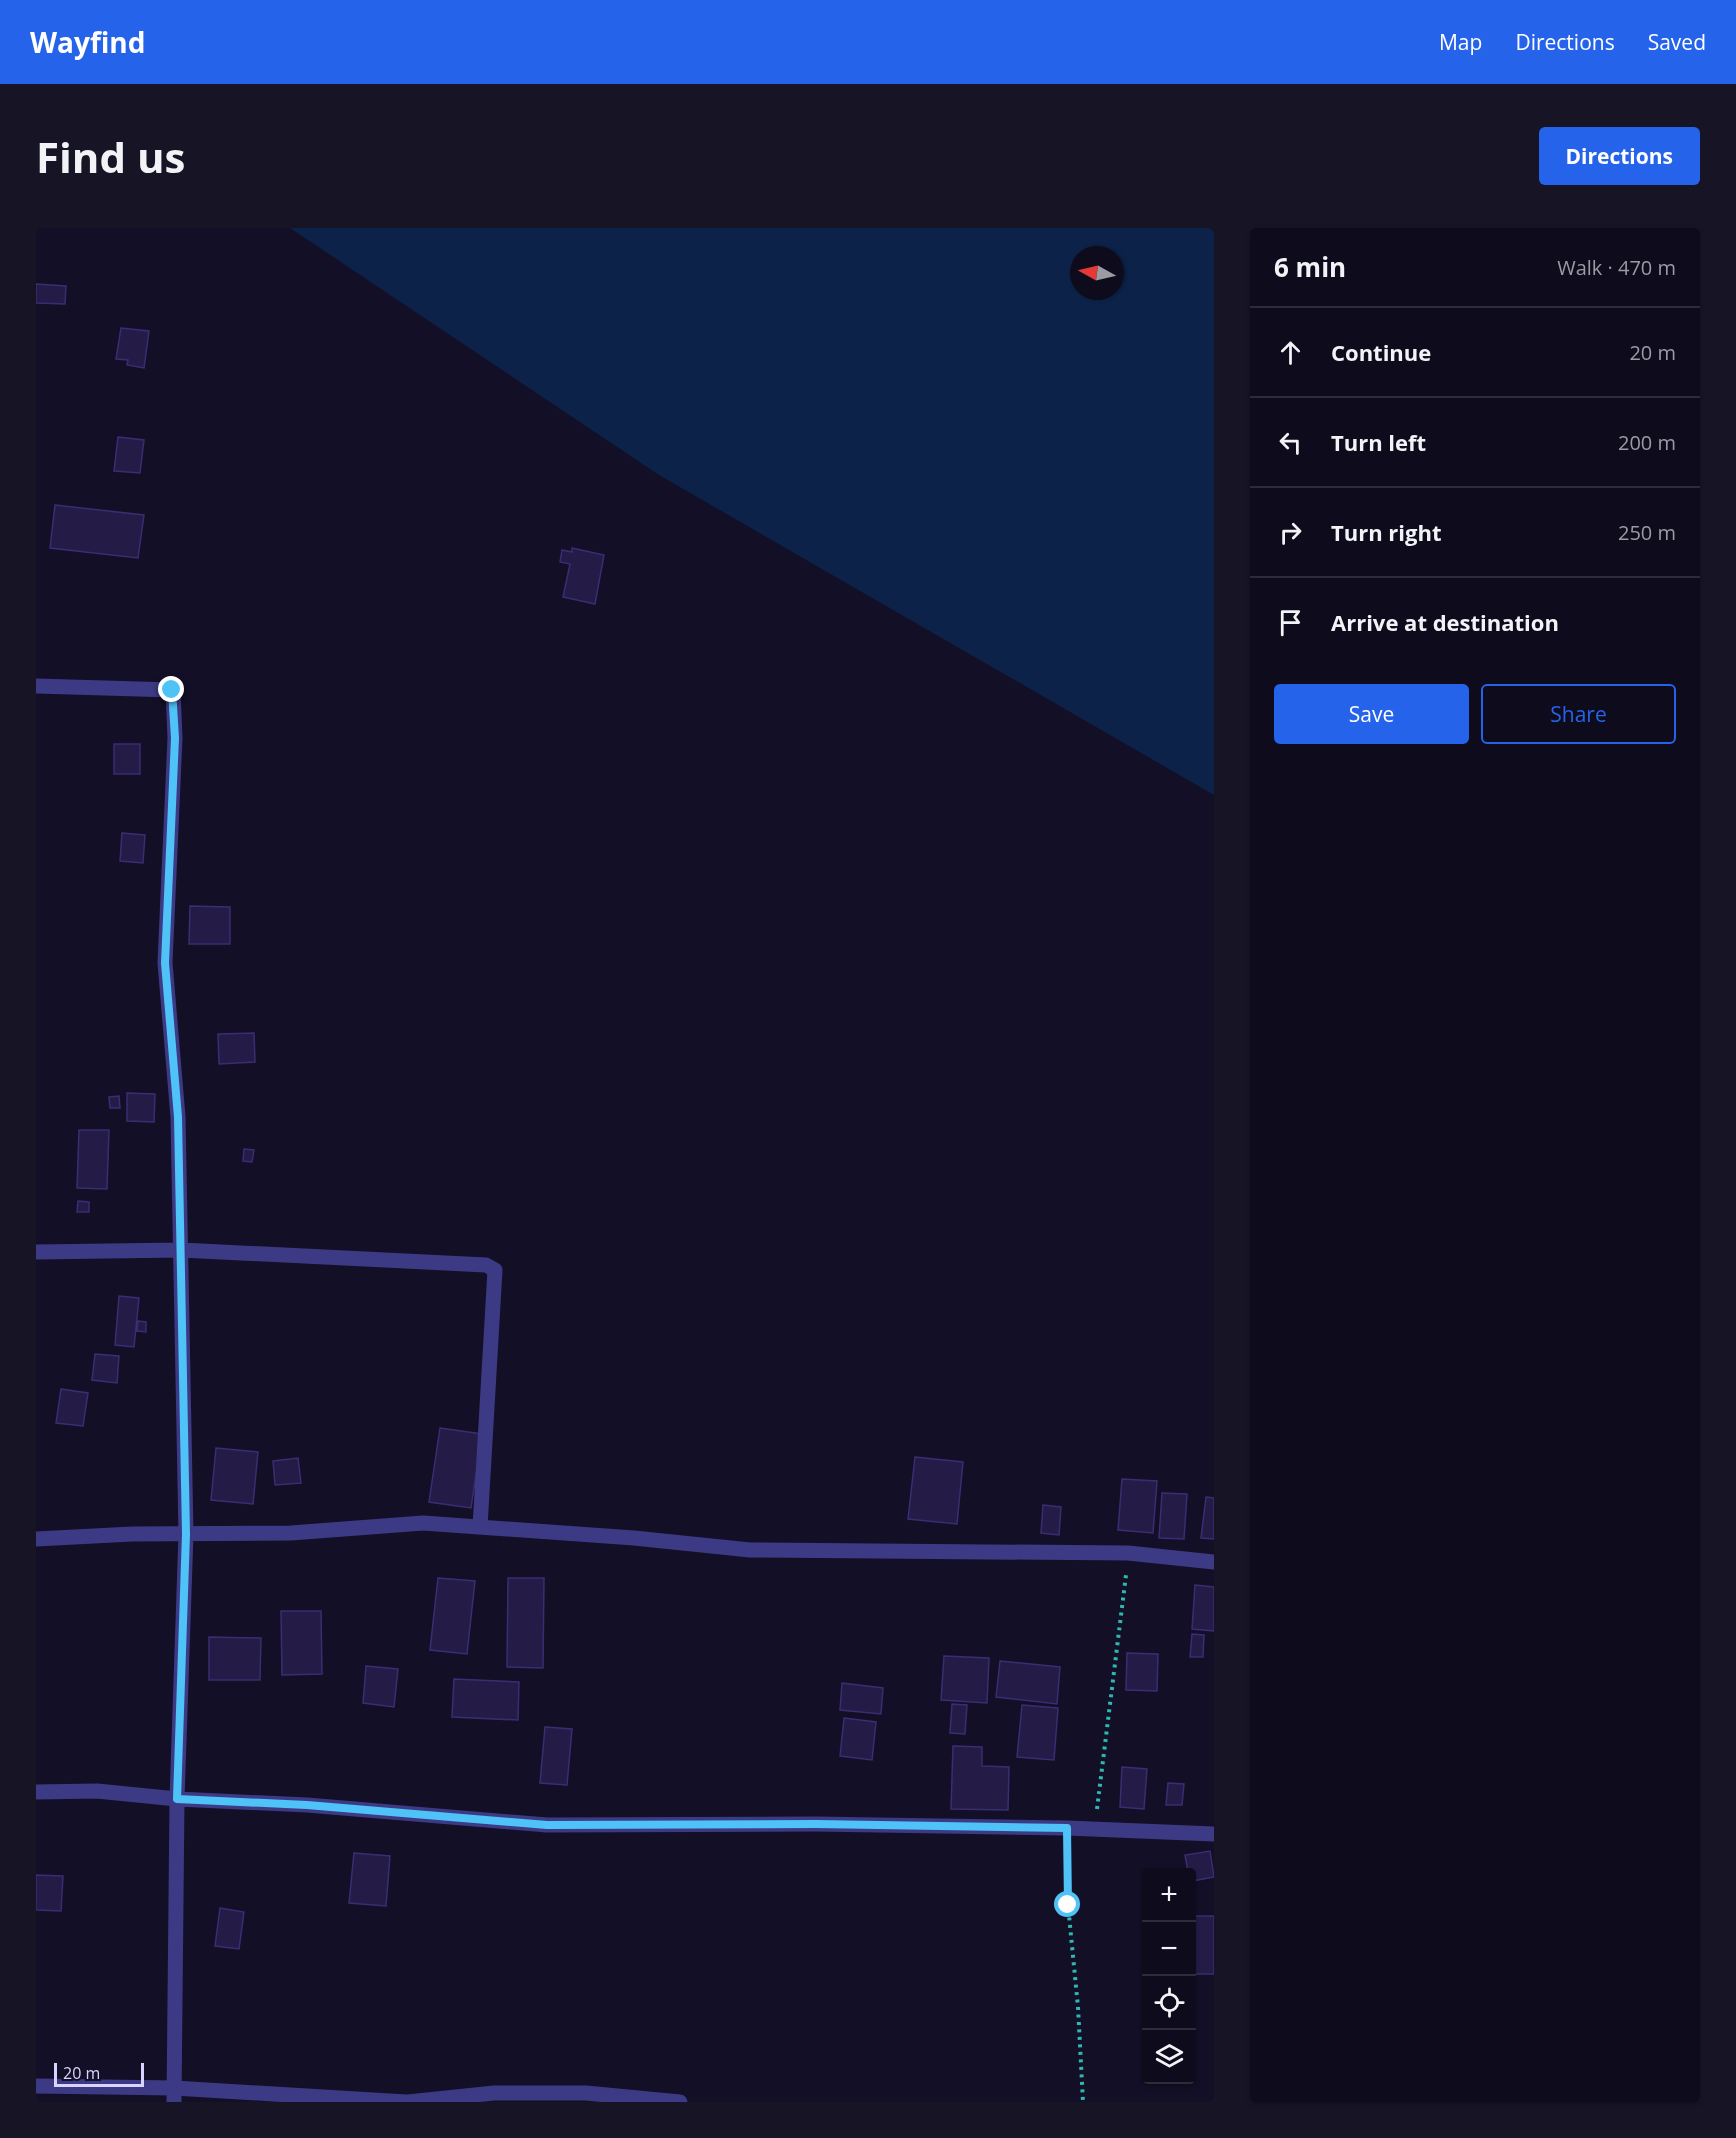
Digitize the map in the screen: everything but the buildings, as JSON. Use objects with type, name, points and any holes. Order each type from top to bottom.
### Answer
[{"type":"street","points":[[36,686],[172,690],[175,738],[165,963],[178,1117],[186,1534],[177,1799],[174,2095]]},
{"type":"street","points":[[36,1252],[181,1250],[486,1265],[495,1270],[480,1527]]},
{"type":"street","points":[[36,1539],[132,1534],[291,1533],[423,1523],[634,1538],[750,1550],[1128,1553],[1214,1562]]},
{"type":"street","points":[[36,1792],[97,1791],[177,1799],[307,1805],[547,1825],[816,1824],[1067,1828],[1214,1834]]},
{"type":"street","points":[[36,2086],[174,2095],[407,2102],[494,2093],[586,2093],[680,2102]]},
{"type":"path","points":[[1094,1830],[1128,1553]]},
{"type":"path","points":[[1067,1828],[1068,1905],[1078,2007],[1083,2102]]},
{"type":"water","points":[[290,228],[1214,228],[1214,795],[659,475]]},
{"type":"route","points":[[172,690],[175,738],[165,963],[178,1117],[186,1534],[177,1799],[307,1805],[547,1825],[816,1824],[1067,1828],[1068,1905]]}]
